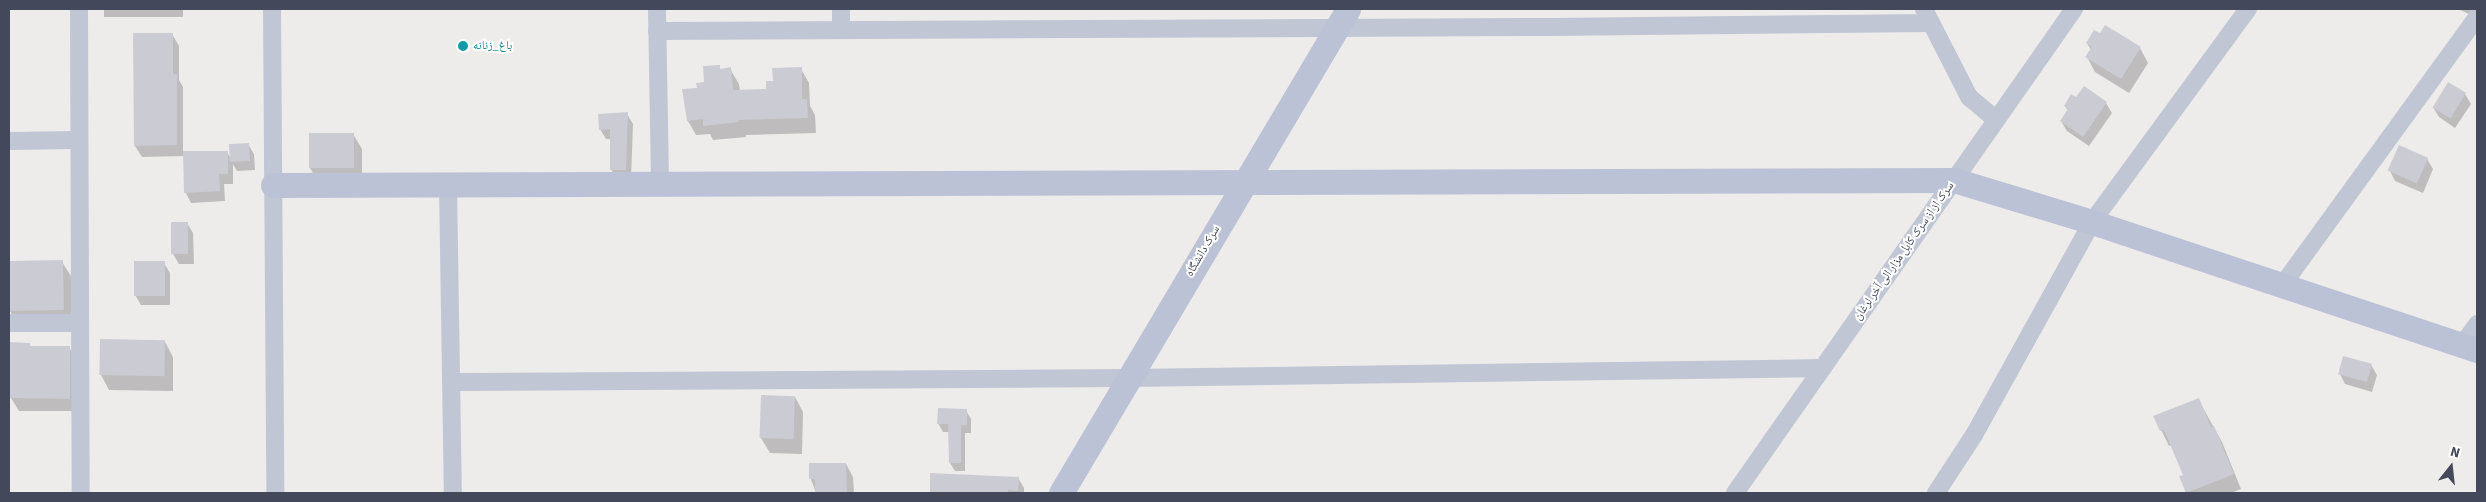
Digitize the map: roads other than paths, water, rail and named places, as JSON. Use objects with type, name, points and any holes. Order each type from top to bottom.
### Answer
[{"type":"street","points":[[79,9],[78,140],[81,493]]},
{"type":"street","points":[[272,9],[275,493]]},
{"type":"street","points":[[657,9],[660,185]]},
{"type":"street","points":[[841,9],[842,30]]},
{"type":"street","name":"سرک از از سرک کابل مزار الی آخر لرغان","points":[[1734,493],[2074,9]]},
{"type":"street","points":[[1936,493],[1974,435],[2092,222],[2248,9]]},
{"type":"street","points":[[657,31],[842,30],[1342,18],[1928,16],[1969,97],[1996,120]]},
{"type":"street","points":[[2281,287],[2477,17]]},
{"type":"street","name":"سرک دانشگاه","points":[[1061,493],[1342,18]]},
{"type":"street","points":[[9,141],[78,140]]},
{"type":"street","points":[[273,185],[1954,180],[2092,222],[2281,287],[2470,348],[2477,324]]},
{"type":"street","points":[[448,185],[454,493]]},
{"type":"street","points":[[9,324],[80,323]]},
{"type":"street","points":[[452,382],[1128,378],[1823,368]]},
{"type":"place","name":"باغ_زنانه","points":[[463,46]]}]
